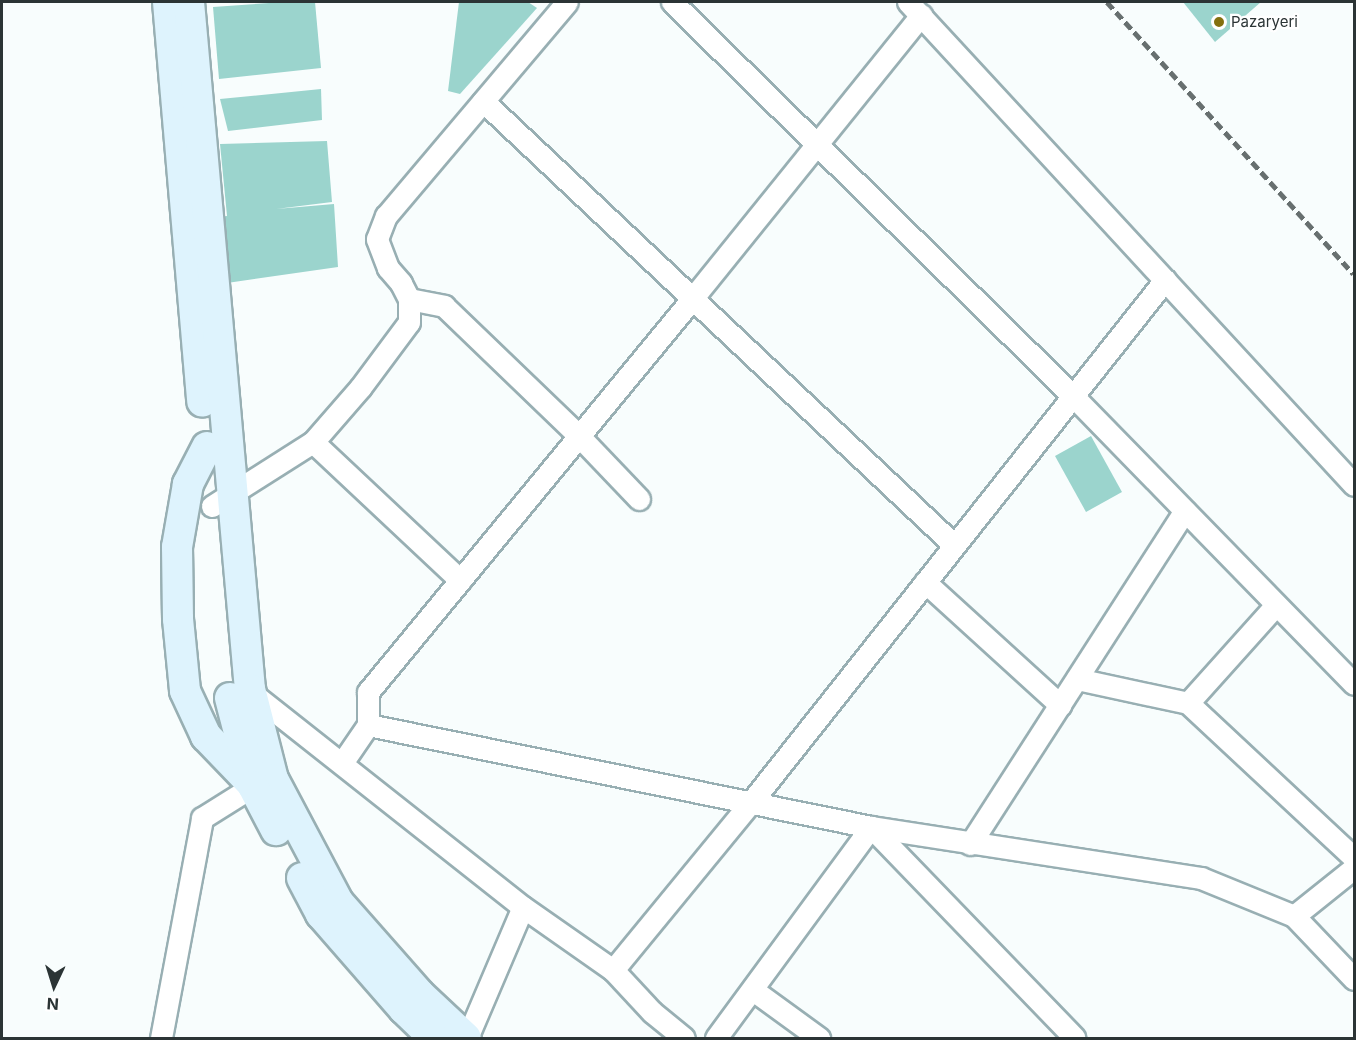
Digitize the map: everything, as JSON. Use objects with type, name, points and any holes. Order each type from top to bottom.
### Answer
[{"type":"main road","points":[[168,2],[207,447],[222,498]]},
{"type":"main road","points":[[189,2],[222,498],[239,691],[253,786]]},
{"type":"main road","points":[[207,447],[188,484],[177,547],[177,619],[185,691],[206,736],[253,786],[321,914],[404,1009],[434,1038]]},
{"type":"main road","points":[[239,691],[273,779],[338,902],[419,994],[466,1038]]},
{"type":"street","points":[[222,498],[313,442],[360,388],[410,322],[409,299],[402,283],[388,268],[377,239],[386,216],[567,2]]},
{"type":"street","points":[[672,2],[1072,396],[1354,684]]},
{"type":"street","points":[[342,763],[368,725],[368,692],[693,299],[817,145],[915,8],[1354,485]]},
{"type":"street","points":[[483,101],[954,545]]},
{"type":"street","points":[[613,970],[752,801],[1165,280]]},
{"type":"street","points":[[409,299],[444,306],[579,436],[639,499]]},
{"type":"street","points":[[313,442],[460,580]]},
{"type":"street","points":[[970,844],[1185,511]]},
{"type":"street","points":[[925,582],[1060,705]]},
{"type":"street","points":[[1188,703],[1276,605]]},
{"type":"street","points":[[1077,679],[1188,703],[1354,858]]},
{"type":"street","points":[[239,691],[342,763],[523,907],[613,970],[651,1012],[684,1038]]},
{"type":"street","points":[[368,725],[752,801],[871,827],[1201,878],[1294,916],[1354,979]]},
{"type":"street","points":[[161,1038],[202,818],[253,786]]},
{"type":"street","points":[[716,1038],[871,827]]},
{"type":"street","points":[[871,827],[1075,1038]]},
{"type":"street","points":[[1294,916],[1354,868]]},
{"type":"street","points":[[466,1038],[523,907]]},
{"type":"street","points":[[753,990],[819,1038]]},
{"type":"building","points":[[315,2],[321,68],[219,79],[213,7]]},
{"type":"building","points":[[459,2],[528,2],[537,8],[460,94],[448,91]]},
{"type":"building","name":"Pazaryeri","points":[[1183,2],[1261,2],[1215,42]]},
{"type":"building","points":[[321,89],[322,120],[228,131],[220,99]]},
{"type":"building","points":[[327,141],[332,202],[276,209],[334,204],[338,267],[227,283],[218,217],[227,216],[220,144]]},
{"type":"building","points":[[1091,436],[1122,492],[1086,512],[1055,456]]},
{"type":"railway","points":[[1107,2],[1354,274]]},
{"type":"place","name":"Pazaryeri","points":[[1219,22]]}]
